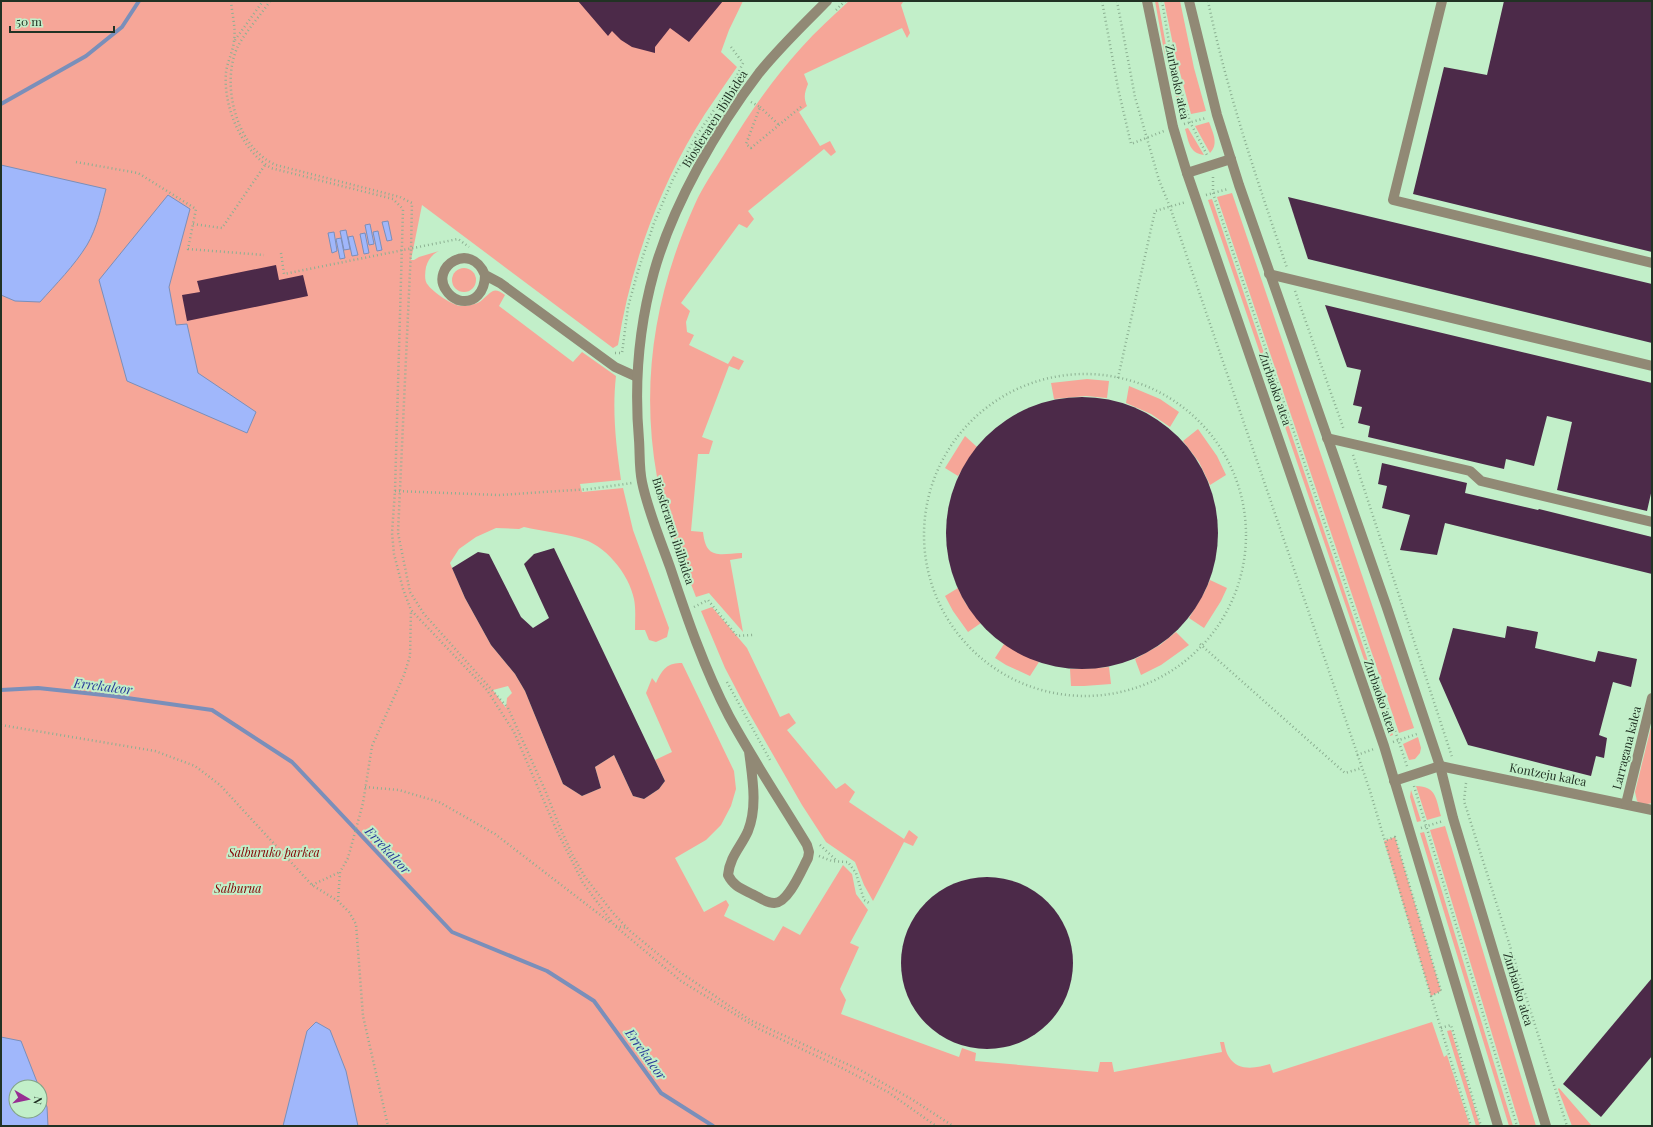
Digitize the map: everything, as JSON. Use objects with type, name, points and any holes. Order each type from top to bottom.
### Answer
[{"type":"street","name":"Biosferaren ibilbidea","points":[[749,750],[753,783],[753,809],[748,831],[732,857],[728,875],[732,883],[768,902],[775,904],[783,900],[788,893],[808,858],[809,852],[807,845],[729,716],[696,643],[642,482],[636,412],[637,376],[644,314],[654,270],[667,233],[686,192],[711,144],[743,96],[778,50],[827,1]]},
{"type":"street","name":"Zurbaoko atea","points":[[1147,1],[1173,127],[1187,173],[1384,746],[1498,1126]]},
{"type":"street","name":"Zurbaoko atea","points":[[1189,1],[1217,115],[1239,185],[1440,766],[1453,818],[1546,1126]]},
{"type":"street","points":[[1442,1],[1393,200],[1652,263]]},
{"type":"street","points":[[1187,173],[1231,159]]},
{"type":"street","points":[[485,276],[485,285],[481,293],[474,298],[465,301],[457,300],[449,295],[444,288],[442,279],[445,270],[450,263],[458,259],[467,258],[475,261],[482,267],[485,276],[500,283],[615,367],[637,376]]},
{"type":"street","points":[[1270,274],[1652,366]]},
{"type":"street","points":[[1327,438],[1470,471],[1481,481],[1652,522]]},
{"type":"street","name":"Larragana kalea","points":[[1626,804],[1652,698]]},
{"type":"street","points":[[1394,781],[1440,766]]},
{"type":"street","name":"Kontzeju kalea","points":[[1440,766],[1652,810]]},
{"type":"path","points":[[231,1],[234,40],[226,73],[228,97],[237,129],[245,144],[259,161],[271,168],[393,199],[403,209],[395,491],[392,533],[394,554],[403,589],[411,610],[410,656],[404,675],[372,746],[365,787],[353,840],[348,858],[340,872],[338,901]]},
{"type":"path","points":[[234,40],[263,1]]},
{"type":"path","points":[[270,1],[238,46],[231,73],[232,100],[242,128],[252,147],[260,156],[269,162],[400,197],[412,203],[398,533],[410,592],[424,614],[508,708],[572,854],[597,894],[627,928],[680,972],[750,1020],[860,1070],[913,1100],[953,1126]]},
{"type":"path","points":[[835,11],[845,1]]},
{"type":"path","points":[[1102,1],[1118,88],[1131,144],[1147,139],[1173,127],[1235,110]]},
{"type":"path","points":[[1117,1],[1135,97],[1159,180],[1170,207],[1362,768],[1471,1126]]},
{"type":"path","points":[[1162,1],[1171,51]]},
{"type":"path","points":[[1208,1],[1217,43],[1235,110],[1257,179],[1349,443],[1452,756],[1458,758]]},
{"type":"path","points":[[612,353],[622,353],[628,307],[638,271],[654,223],[673,179],[695,138],[731,86],[743,63],[731,47]]},
{"type":"path","points":[[1172,58],[1190,122],[1212,165],[1214,193],[1411,776],[1517,1126]]},
{"type":"path","points":[[731,86],[752,103],[760,107],[779,124]]},
{"type":"path","points":[[748,108],[756,97]]},
{"type":"path","points":[[760,107],[746,144],[751,148],[802,106]]},
{"type":"path","points":[[76,162],[138,173],[196,209],[188,249],[264,255]]},
{"type":"path","points":[[193,224],[222,228],[265,165]]},
{"type":"path","points":[[1118,378],[1155,211],[1257,179]]},
{"type":"path","points":[[281,253],[284,274],[458,239],[471,248]]},
{"type":"path","points":[[1239,477],[1225,451],[1206,422],[1180,402],[1150,389],[1118,378],[1086,374],[1053,377],[1021,387],[992,403],[967,425],[948,451],[934,481],[926,514],[928,581],[941,611],[959,639],[980,660],[1011,680],[1046,692],[1078,696],[1113,693],[1147,683],[1174,667],[1200,644],[1220,621],[1236,591],[1244,559],[1250,521]]},
{"type":"path","points":[[395,491],[499,495],[590,489],[642,482]]},
{"type":"path","points":[[1244,491],[1249,513]]},
{"type":"path","points":[[692,600],[697,612]]},
{"type":"path","points":[[685,611],[708,600],[737,636],[753,635]]},
{"type":"path","points":[[411,610],[487,690],[514,732],[556,829],[583,883],[615,926],[627,928]]},
{"type":"path","points":[[1200,644],[1345,773],[1362,768]]},
{"type":"path","points":[[726,680],[773,765]]},
{"type":"path","points":[[1357,755],[1442,724]]},
{"type":"path","points":[[1,725],[155,750],[195,766],[220,786],[312,885],[338,901],[350,912],[356,924],[363,1016],[388,1126]]},
{"type":"path","points":[[1467,772],[1464,801],[1567,1126]]},
{"type":"path","points":[[365,787],[399,790],[439,802],[495,834],[615,926],[681,981],[759,1030],[842,1068],[888,1092],[936,1126]]},
{"type":"path","points":[[1384,841],[1468,814]]},
{"type":"path","points":[[1395,837],[1441,990],[1431,996]]},
{"type":"path","points":[[819,843],[822,848],[838,861]]},
{"type":"path","points":[[809,852],[832,861],[848,862],[856,873],[864,900],[871,904]]},
{"type":"path","points":[[312,885],[340,872]]},
{"type":"path","points":[[1442,1028],[1451,1025],[1481,1126]]},
{"type":"green space","name":"Salburuko parkea","points":[[1,1],[743,1],[729,30],[721,52],[737,67],[695,130],[668,181],[646,234],[637,261],[623,317],[618,345],[613,348],[422,205],[411,260],[439,251],[429,260],[425,272],[425,279],[434,291],[449,301],[462,306],[478,303],[493,291],[501,292],[505,295],[499,306],[573,362],[582,352],[616,376],[614,402],[615,428],[621,480],[580,484],[582,492],[623,488],[633,530],[669,628],[667,637],[656,642],[649,640],[645,630],[635,630],[634,599],[627,580],[607,553],[589,541],[524,527],[519,529],[496,528],[476,537],[459,549],[450,563],[465,598],[491,645],[515,674],[525,691],[563,784],[582,796],[601,788],[595,767],[614,755],[633,796],[644,799],[659,789],[665,781],[655,760],[672,752],[646,693],[652,678],[656,683],[665,668],[672,664],[682,663],[734,771],[736,789],[731,806],[721,825],[706,840],[675,858],[704,912],[726,900],[729,905],[724,916],[774,941],[783,926],[800,935],[843,865],[852,874],[856,894],[868,910],[850,943],[859,947],[840,989],[846,1000],[841,1014],[959,1057],[962,1048],[976,1053],[975,1061],[1098,1072],[1100,1062],[1112,1062],[1114,1072],[1222,1052],[1220,1042],[1224,1042],[1228,1055],[1237,1065],[1248,1068],[1270,1064],[1273,1073],[1432,1022],[1444,1057],[1447,1055],[1470,1126],[1,1126]],"holes":[[[508,686],[512,693],[507,698],[506,708],[493,690]]]},
{"type":"green space","points":[[849,1],[906,1],[901,5],[910,33],[907,38],[902,28],[804,74],[808,84],[805,95],[807,106],[799,112],[820,146],[830,141],[836,152],[831,156],[824,149],[748,211],[754,219],[747,228],[739,224],[681,303],[690,311],[686,322],[687,332],[694,335],[689,345],[728,364],[733,356],[744,361],[739,370],[729,366],[702,437],[713,441],[709,454],[698,454],[691,531],[703,532],[707,547],[715,553],[742,553],[742,558],[730,560],[743,632],[709,593],[696,597],[679,553],[660,493],[652,442],[650,407],[651,372],[655,338],[661,304],[670,270],[681,237],[705,184],[770,85],[801,48]]},
{"type":"green space","points":[[1155,1],[1158,1],[1167,51],[1185,118],[1182,119],[1164,51]]},
{"type":"green space","points":[[1164,1],[1180,1],[1194,68],[1206,111],[1191,114],[1175,54]]},
{"type":"green space","points":[[1209,122],[1215,142],[1213,150],[1210,153],[1195,126]]},
{"type":"green space","points":[[1188,128],[1204,155],[1195,152],[1190,146],[1185,129]]},
{"type":"green space","points":[[1232,193],[1414,728],[1399,733],[1217,197]]},
{"type":"green space","points":[[1212,199],[1393,735],[1390,736],[1208,200]]},
{"type":"green space","points":[[464,268],[472,272],[476,280],[472,288],[464,292],[456,288],[452,280],[456,272]]},
{"type":"green space","points":[[1087,379],[1109,381],[1107,398],[1086,396],[1054,399],[1051,383]]},
{"type":"green space","points":[[1129,386],[1160,399],[1179,412],[1170,427],[1151,414],[1126,403]]},
{"type":"green space","points":[[1198,429],[1217,456],[1226,475],[1210,485],[1199,462],[1183,441]]},
{"type":"green space","points":[[965,436],[977,447],[958,476],[945,468]]},
{"type":"green space","points":[[1210,580],[1227,588],[1221,601],[1204,628],[1189,618]]},
{"type":"green space","points":[[958,588],[966,604],[981,623],[968,632],[953,611],[945,596]]},
{"type":"green space","points":[[712,607],[747,648],[780,717],[789,713],[796,723],[787,730],[836,789],[845,783],[855,792],[849,802],[904,839],[909,830],[918,837],[913,846],[904,842],[873,901],[864,885],[855,862],[826,842],[802,805],[745,706],[725,668],[701,611]]},
{"type":"green space","points":[[1176,632],[1189,645],[1161,665],[1141,675],[1135,659],[1160,645]]},
{"type":"green space","points":[[1004,644],[1039,662],[1030,676],[995,658]]},
{"type":"green space","points":[[1109,667],[1111,684],[1071,686],[1070,669]]},
{"type":"green space","points":[[1652,723],[1652,803],[1643,805],[1637,801],[1635,792]]},
{"type":"green space","points":[[1418,737],[1421,748],[1420,753],[1415,759],[1409,760],[1403,744]]},
{"type":"green space","points":[[1416,786],[1428,788],[1432,791],[1441,816],[1427,820]]},
{"type":"green space","points":[[1411,790],[1421,821],[1417,822],[1410,797]]},
{"type":"green space","points":[[1445,826],[1536,1126],[1520,1126],[1430,830]]},
{"type":"green space","points":[[1424,832],[1513,1126],[1509,1126],[1420,833]]},
{"type":"green space","points":[[1395,837],[1441,991],[1431,996],[1384,841]]},
{"type":"green space","points":[[1451,1030],[1480,1126],[1476,1126],[1447,1031]]},
{"type":"green space","points":[[1559,1088],[1592,1126],[1572,1126],[1558,1089]]},
{"type":"water","points":[[1,165],[106,189],[96,225],[87,245],[71,268],[40,302],[15,301],[1,295]]},
{"type":"water","points":[[168,195],[190,209],[169,287],[176,325],[187,324],[198,373],[256,412],[247,433],[127,381],[99,280]]},
{"type":"water","points":[[388,221],[392,240],[387,241],[382,222]]},
{"type":"water","points":[[370,224],[374,244],[369,245],[365,225]]},
{"type":"water","points":[[346,230],[350,249],[344,250],[340,231]]},
{"type":"water","points":[[378,231],[382,250],[377,251],[373,232]]},
{"type":"water","points":[[334,232],[337,251],[332,253],[328,233]]},
{"type":"water","points":[[365,233],[369,253],[364,254],[360,234]]},
{"type":"water","points":[[353,236],[358,255],[352,256],[348,237]]},
{"type":"water","points":[[341,238],[345,258],[340,259],[336,239]]},
{"type":"water","points":[[316,1022],[330,1030],[346,1071],[358,1126],[283,1126],[307,1031]]},
{"type":"water","points":[[1,1037],[21,1041],[36,1079],[8,1079],[8,1119],[48,1119],[48,1126],[1,1126]]},
{"type":"building","points":[[578,1],[723,1],[689,42],[670,28],[655,47],[655,53],[632,47],[621,40],[612,31],[608,36]]},
{"type":"building","points":[[1504,1],[1652,1],[1652,252],[1413,194],[1444,67],[1487,75]]},
{"type":"building","points":[[1288,197],[1652,284],[1652,343],[1308,259]]},
{"type":"building","points":[[276,265],[279,280],[303,275],[308,296],[187,321],[182,295],[200,292],[197,281]]},
{"type":"building","points":[[1325,305],[1652,383],[1652,489],[1647,511],[1557,490],[1572,422],[1547,416],[1534,466],[1506,459],[1504,469],[1368,437],[1370,426],[1358,423],[1362,407],[1353,405],[1361,370],[1347,367]]},
{"type":"building","points":[[1069,397],[1095,397],[1109,399],[1134,407],[1158,420],[1178,437],[1195,457],[1208,481],[1216,506],[1218,533],[1216,560],[1208,585],[1195,609],[1178,629],[1158,646],[1134,659],[1109,667],[1095,669],[1069,669],[1042,663],[1018,653],[996,638],[977,619],[962,597],[952,573],[946,546],[946,520],[952,493],[962,469],[977,447],[996,428],[1018,413],[1042,403]]},
{"type":"building","points":[[1382,463],[1467,483],[1465,493],[1539,509],[1652,537],[1652,574],[1445,523],[1437,555],[1400,550],[1410,515],[1382,508],[1387,486],[1378,484]]},
{"type":"building","points":[[554,548],[665,781],[659,789],[644,799],[633,796],[614,755],[595,767],[601,788],[582,796],[563,784],[525,691],[515,674],[491,645],[465,598],[452,568],[478,552],[489,554],[521,617],[533,628],[549,618],[524,564],[534,554]]},
{"type":"building","points":[[1507,626],[1538,632],[1535,648],[1595,662],[1598,651],[1637,659],[1631,687],[1613,682],[1599,735],[1607,738],[1604,758],[1596,756],[1591,776],[1468,745],[1439,679],[1453,628],[1505,638]]},
{"type":"building","points":[[979,877],[995,877],[1012,880],[1028,887],[1042,896],[1054,908],[1063,922],[1070,938],[1073,963],[1072,980],[1067,996],[1054,1018],[1042,1030],[1028,1039],[1012,1046],[995,1049],[979,1049],[962,1046],[946,1039],[932,1030],[920,1018],[911,1004],[904,988],[901,971],[901,955],[904,938],[911,922],[920,908],[932,896],[946,887],[962,880]]},
{"type":"building","points":[[1652,978],[1652,1056],[1601,1117],[1563,1084]]},
{"type":"waterway","points":[[1,104],[86,56],[122,27],[139,1]]},
{"type":"waterway","name":"Errekaleor","points":[[1,690],[38,688],[113,696],[212,710],[292,762],[452,932],[547,971],[594,1001],[661,1093],[713,1126]]},
{"type":"park label","name":"Salburua","points":[[238,889]]}]
